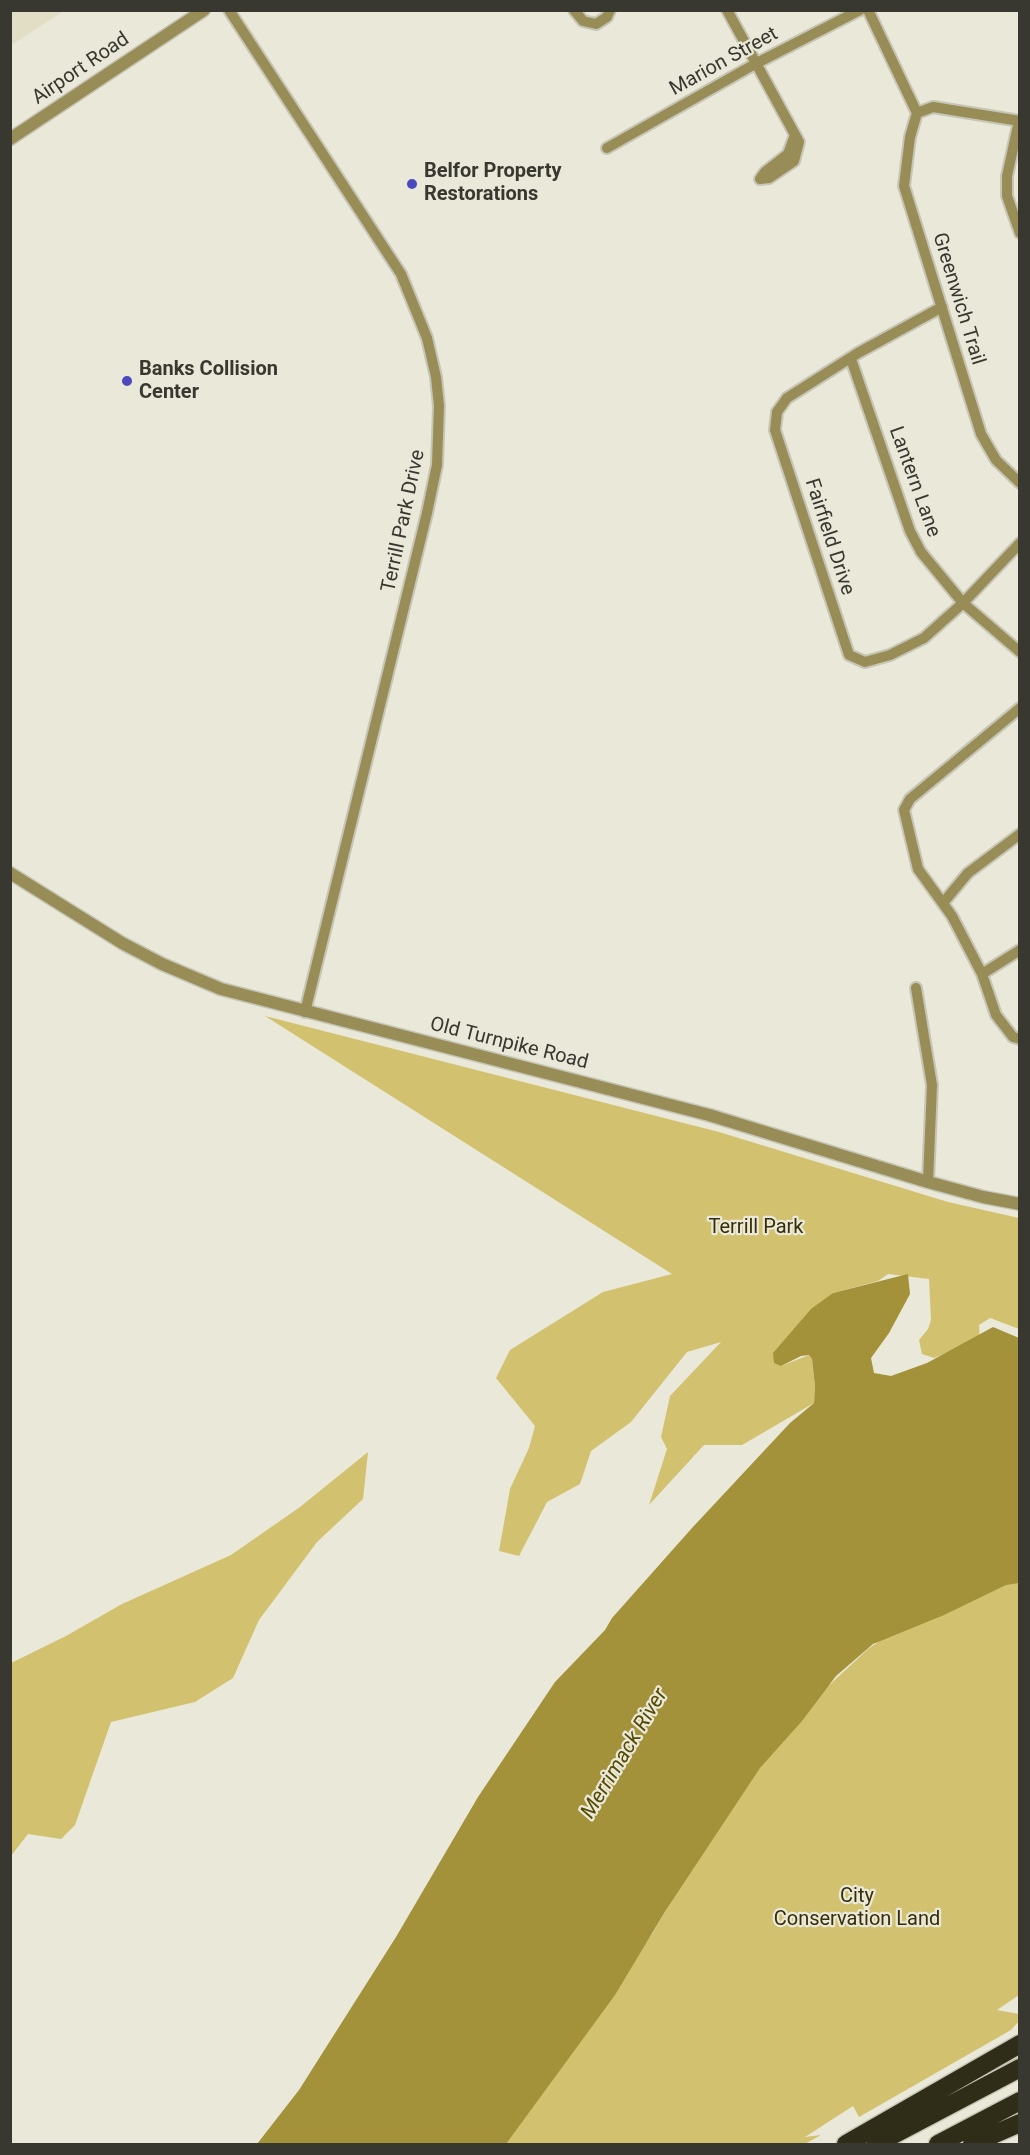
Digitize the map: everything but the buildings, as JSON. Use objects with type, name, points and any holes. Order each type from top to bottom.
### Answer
[{"type":"highway","points":[[846,2145],[1020,2044]]},
{"type":"highway","points":[[876,2145],[1020,2068]]},
{"type":"highway","points":[[938,2145],[1020,2101]]},
{"type":"highway","points":[[972,2145],[1020,2123]]},
{"type":"street","name":"Airport Road","points":[[10,139],[204,10]]},
{"type":"street","name":"Terrill Park Drive","points":[[229,10],[401,274],[427,338],[436,377],[439,406],[437,465],[427,513],[305,1012]]},
{"type":"street","points":[[574,10],[577,17],[589,24],[602,21],[610,10]]},
{"type":"street","points":[[727,10],[754,64],[795,135]]},
{"type":"street","name":"Marion Street","points":[[606,148],[754,64],[860,10]]},
{"type":"street","points":[[868,10],[917,113],[933,107],[1019,121],[1007,186],[1020,233]]},
{"type":"street","name":"Greenwich Trail","points":[[917,113],[910,137],[904,186],[981,434],[996,460],[1020,483]]},
{"type":"street","name":"Fairfield Drive","points":[[942,307],[858,353],[852,359],[787,398],[777,412],[775,430],[849,655],[865,662],[890,655],[924,639],[963,603],[1020,543]]},
{"type":"street","name":"Lantern Lane","points":[[852,359],[910,531],[921,552],[963,603],[1020,652]]},
{"type":"street","points":[[1020,708],[910,799],[904,810],[918,869],[943,903],[982,974],[996,1015],[1013,1037],[1020,1039]]},
{"type":"street","points":[[943,903],[968,873],[1020,834]]},
{"type":"street","name":"Old Turnpike Road","points":[[10,873],[122,943],[162,964],[221,989],[709,1114],[928,1182],[1020,1204]]},
{"type":"street","points":[[982,974],[1020,950]]},
{"type":"street","points":[[916,988],[933,1085],[928,1182]]},
{"type":"shaded area","points":[[11,10],[64,10],[64,11],[11,45]]},
{"type":"green space","name":"Terrill Park","points":[[265,1016],[719,1132],[948,1202],[1019,1218],[1019,1329],[990,1318],[979,1325],[980,1340],[934,1358],[922,1354],[919,1340],[928,1329],[931,1320],[929,1279],[888,1274],[878,1281],[833,1293],[781,1366],[809,1355],[812,1359],[815,1386],[814,1403],[742,1445],[704,1445],[649,1505],[667,1449],[661,1437],[670,1396],[721,1342],[687,1352],[631,1422],[591,1451],[580,1484],[547,1502],[519,1556],[499,1551],[510,1489],[529,1448],[535,1426],[496,1378],[510,1350],[603,1292],[672,1274]]},
{"type":"green space","points":[[368,1452],[363,1499],[317,1542],[259,1620],[233,1678],[195,1702],[111,1722],[75,1825],[61,1839],[28,1834],[11,1856],[11,1663],[66,1636],[122,1604],[231,1555],[300,1507]]},
{"type":"green space","name":"City Conservation Land","points":[[1019,1579],[1019,1995],[997,2010],[1019,2014],[1019,2021],[1011,2030],[859,2117],[853,2106],[805,2137],[821,2135],[805,2144],[504,2144],[652,1934],[727,1806],[824,1690],[868,1649],[897,1629]]},
{"type":"water","name":"Merrimack River","points":[[908,1274],[910,1294],[889,1333],[871,1358],[874,1373],[891,1376],[927,1363],[993,1327],[1019,1338],[1019,1583],[1006,1585],[944,1615],[873,1644],[836,1676],[802,1721],[760,1768],[666,1910],[615,1995],[506,2144],[257,2144],[299,2090],[396,1937],[478,1797],[555,1682],[605,1630],[612,1618],[692,1528],[790,1423],[814,1403],[815,1386],[812,1359],[809,1355],[801,1356],[781,1366],[774,1363],[773,1353],[811,1309],[833,1293]]},
{"type":"place","name":"Belfor Property Restorations","points":[[412,184]]},
{"type":"place","name":"Banks Collision Center","points":[[127,381]]}]
